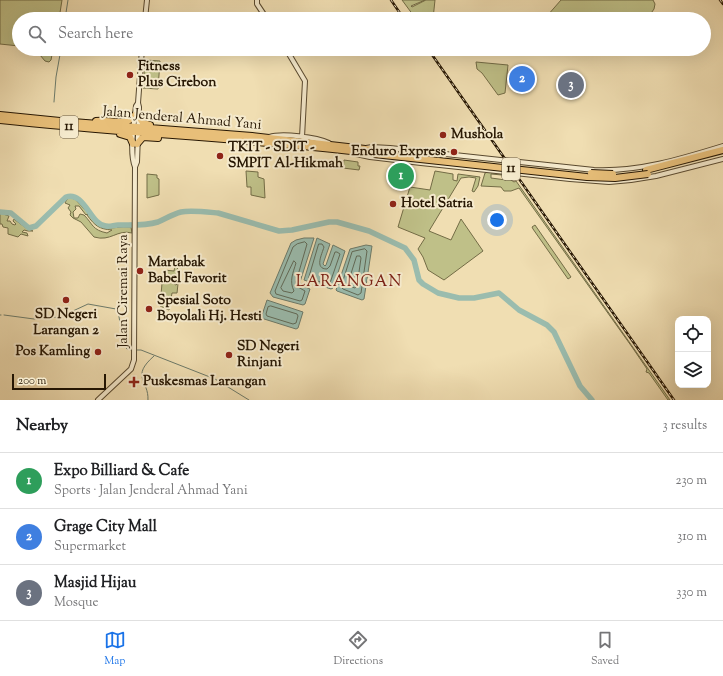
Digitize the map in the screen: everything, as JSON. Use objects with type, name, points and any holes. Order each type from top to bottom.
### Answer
[{"type":"highway","name":"Jalan Jenderal Ahmad Yani","points":[[0,114],[79,122],[164,134],[331,144],[374,152]]},
{"type":"highway","points":[[79,122],[104,120],[127,122],[132,120],[137,115],[143,124],[158,128]]},
{"type":"highway","name":"Jalan Jenderal Ahmad Yani","points":[[0,120],[96,129],[158,128],[267,140],[274,146],[294,148],[298,151],[302,149],[319,150],[324,148],[374,152],[599,178],[630,176],[723,154]]},
{"type":"highway","points":[[96,129],[102,132],[126,135],[130,137],[135,144],[143,137],[158,138],[164,134]]},
{"type":"highway","name":"Jalan Jenderal Ahmad Yani","points":[[656,170],[723,150]]},
{"type":"street","points":[[146,12],[147,0]]},
{"type":"street","points":[[257,2],[263,12]]},
{"type":"street","name":"Jalan Ciremai Raya","points":[[98,400],[131,369],[134,363],[135,166],[137,162],[135,144],[139,107],[141,56]]},
{"type":"street","points":[[290,56],[305,81],[302,137]]},
{"type":"street","points":[[267,140],[275,135],[302,137],[331,144]]},
{"type":"street","name":"Jalan Jenderal Ahmad Yani","points":[[362,149],[372,147],[594,170],[618,170],[645,167],[723,146]]},
{"type":"street","name":"Jalan Jenderal Ahmad Yani","points":[[351,151],[370,157],[577,180],[615,182],[656,176],[723,159]]},
{"type":"street","points":[[475,169],[481,164],[480,160],[476,158]]},
{"type":"green space","points":[[0,0],[62,0],[60,12],[12,12],[12,45],[0,44]]},
{"type":"green space","points":[[402,0],[425,0],[411,6],[412,7],[426,0],[435,0],[434,12],[411,12]]},
{"type":"green space","points":[[561,0],[653,0],[655,4],[652,12],[550,12]]},
{"type":"green space","points":[[41,56],[52,56],[49,62],[45,61]]},
{"type":"green space","points":[[145,60],[160,61],[158,89],[143,88]]},
{"type":"green space","points":[[476,62],[508,65],[505,93],[498,95],[482,73],[477,69]]},
{"type":"green space","points":[[344,160],[358,162],[358,166],[360,166],[359,170],[343,168]]},
{"type":"green space","points":[[246,171],[258,172],[258,177],[264,179],[265,198],[251,195],[251,187],[247,187]]},
{"type":"green space","points":[[435,171],[453,174],[453,180],[457,181],[458,174],[480,177],[478,186],[474,192],[472,191],[476,178],[461,178],[429,231],[451,240],[461,219],[483,251],[444,280],[428,270],[418,249],[425,238],[398,227],[410,187],[430,190]]},
{"type":"green space","points":[[485,173],[503,173],[502,175],[491,174],[491,178],[506,180],[508,178],[514,182],[516,181],[670,400],[668,400],[649,373],[646,372],[647,369],[632,347],[519,188],[511,191],[504,191],[501,187],[481,186]]},
{"type":"green space","points":[[147,174],[157,175],[157,178],[159,179],[159,195],[147,198]]},
{"type":"green space","points":[[67,199],[75,199],[88,213],[86,215],[79,206],[75,206],[76,209],[73,212],[74,218],[78,218],[80,214],[84,215],[93,226],[102,232],[107,233],[112,230],[102,228],[131,227],[132,233],[127,232],[105,238],[94,237],[81,222],[73,218],[70,215],[71,212],[68,208],[70,205],[65,203]]},
{"type":"green space","points":[[0,213],[9,216],[7,221],[10,221],[12,224],[16,224],[13,221],[14,219],[26,228],[33,231],[24,230],[22,232],[27,233],[28,236],[21,234],[18,237],[8,234],[8,228],[3,227],[2,224],[0,224]]},
{"type":"green space","points":[[88,214],[102,228],[95,224],[87,215]]},
{"type":"green space","points":[[535,225],[571,277],[568,279],[533,229],[532,227]]},
{"type":"green space","points":[[175,266],[180,271],[175,280],[175,285],[178,284],[177,293],[172,293],[169,310],[160,306],[163,272],[164,270],[174,271]]},
{"type":"water","points":[[304,238],[314,238],[300,282],[303,286],[310,289],[305,304],[303,305],[273,297],[270,293],[291,243]]},
{"type":"water","points":[[317,238],[330,244],[323,264],[325,266],[333,245],[345,251],[333,288],[331,289],[304,280]]},
{"type":"water","points":[[366,245],[372,246],[364,299],[362,300],[336,290],[350,249]]},
{"type":"water","points":[[267,300],[303,312],[298,328],[296,329],[261,318]]},
{"type":"waterway","points":[[66,12],[68,0]]},
{"type":"waterway","points":[[54,102],[60,56]]},
{"type":"waterway","points":[[0,212],[11,213],[29,228],[36,226],[66,197],[73,196],[83,203],[100,224],[108,226],[148,224],[158,222],[181,212],[194,211],[218,213],[279,231],[292,230],[329,222],[337,222],[369,231],[405,248],[414,260],[419,280],[438,293],[459,298],[474,298],[499,293],[519,310],[547,325],[554,332],[580,386],[592,400]]},
{"type":"waterway","points":[[4,315],[34,319],[60,317],[88,304],[116,309],[118,311],[124,346],[127,349],[132,350]]},
{"type":"waterway","points":[[135,350],[141,350],[215,379],[249,400]]},
{"type":"waterway","points":[[148,400],[148,393],[142,378],[142,374],[143,369],[154,356]]},
{"type":"railway","points":[[391,0],[399,12]]},
{"type":"railway","points":[[720,0],[723,4]]},
{"type":"railway","points":[[433,56],[674,400]]},
{"type":"place","name":"Fitness Plus Cirebon","points":[[130,75]]},
{"type":"place","name":"Grage City Mall","points":[[522,79]]},
{"type":"place","name":"Masjid Hijau","points":[[571,85]]},
{"type":"place","name":"Mushola","points":[[443,135]]},
{"type":"place","name":"Enduro Express","points":[[454,152]]},
{"type":"place","name":"TKIT - SDIT - SMPIT Al-Hikmah","points":[[220,156]]},
{"type":"place","name":"Expo Billiard & Cafe","points":[[401,176]]},
{"type":"place","name":"Hotel Satria","points":[[393,204]]},
{"type":"place","name":"Martabak Babel Favorit","points":[[140,271]]},
{"type":"place","name":"SD Negeri Larangan 2","points":[[66,300]]},
{"type":"place","name":"Spesial Soto Boyolali Hj. Hesti","points":[[149,309]]},
{"type":"place","name":"Pos Kamling","points":[[98,352]]},
{"type":"place","name":"SD Negeri Rinjani","points":[[229,355]]},
{"type":"place","name":"Puskesmas Larangan","points":[[134,382]]},
{"type":"district","name":"LARANGAN","points":[[349,282]]}]
